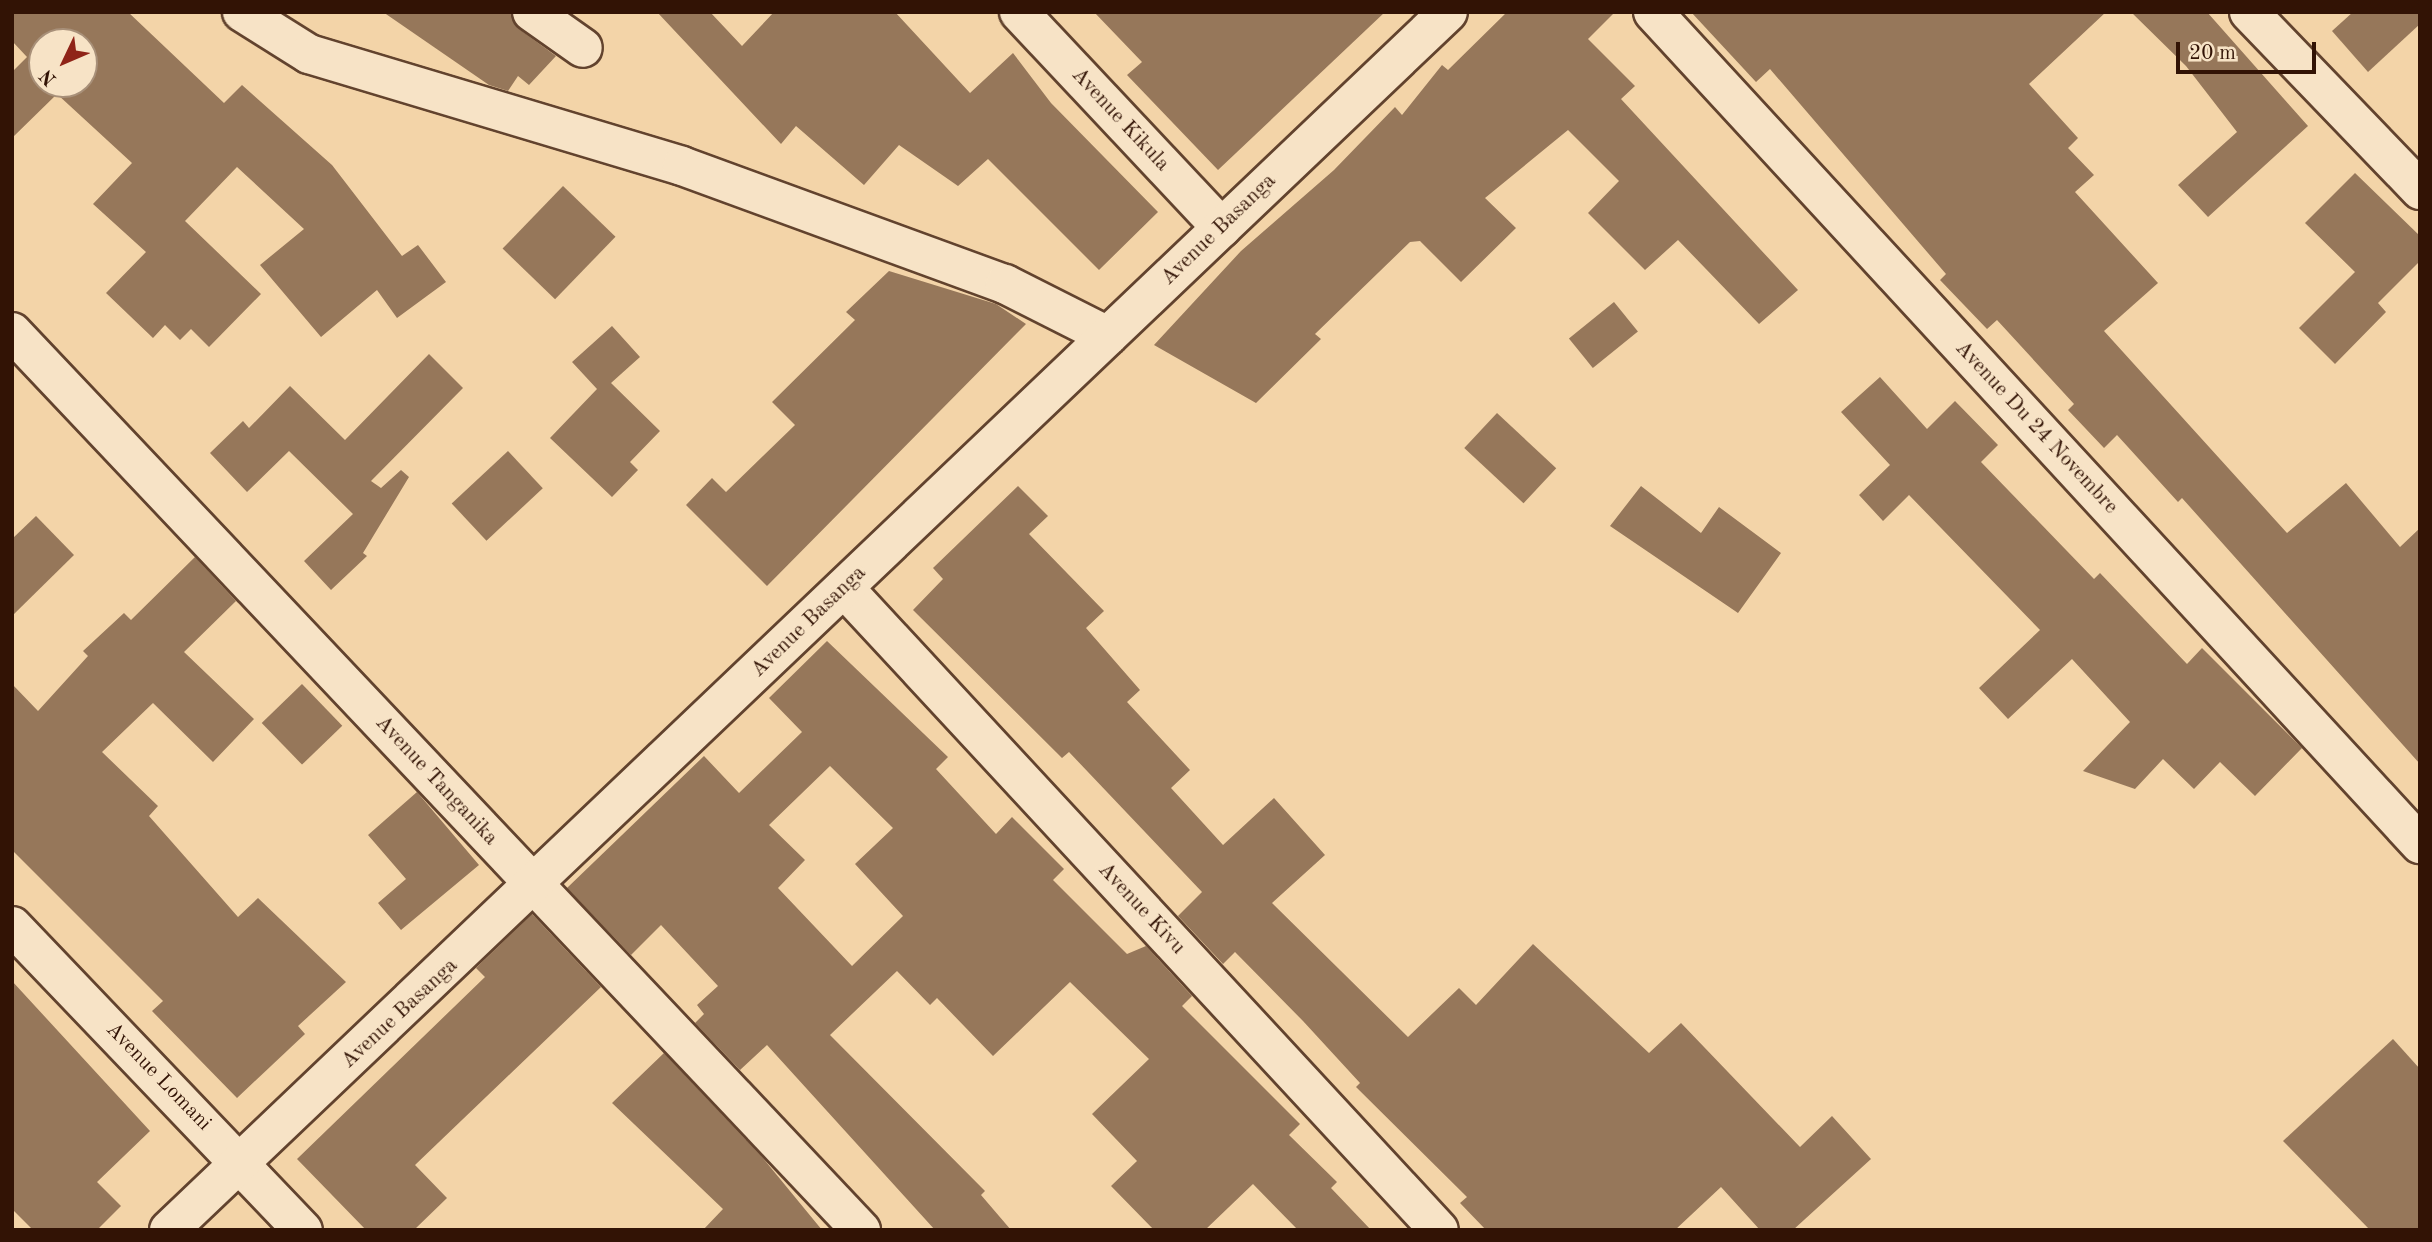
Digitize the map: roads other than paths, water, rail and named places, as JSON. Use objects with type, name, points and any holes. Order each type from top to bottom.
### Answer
[{"type":"street","points":[[242,12],[309,54],[682,166],[1005,284],[1108,335]]},
{"type":"street","points":[[532,12],[583,48]]},
{"type":"street","name":"Avenue Kikula","points":[[1019,12],[1222,228]]},
{"type":"street","name":"Avenue Basanga","points":[[169,1230],[536,887],[844,588],[1448,12]]},
{"type":"street","name":"Avenue Du 24 Novembre","points":[[1653,12],[2420,844]]},
{"type":"street","points":[[2249,12],[2420,190]]},
{"type":"street","name":"Avenue Tanganika","points":[[12,332],[861,1230]]},
{"type":"street","name":"Avenue Kivu","points":[[844,588],[1439,1230]]},
{"type":"street","name":"Avenue Lomani","points":[[12,926],[303,1230]]}]
